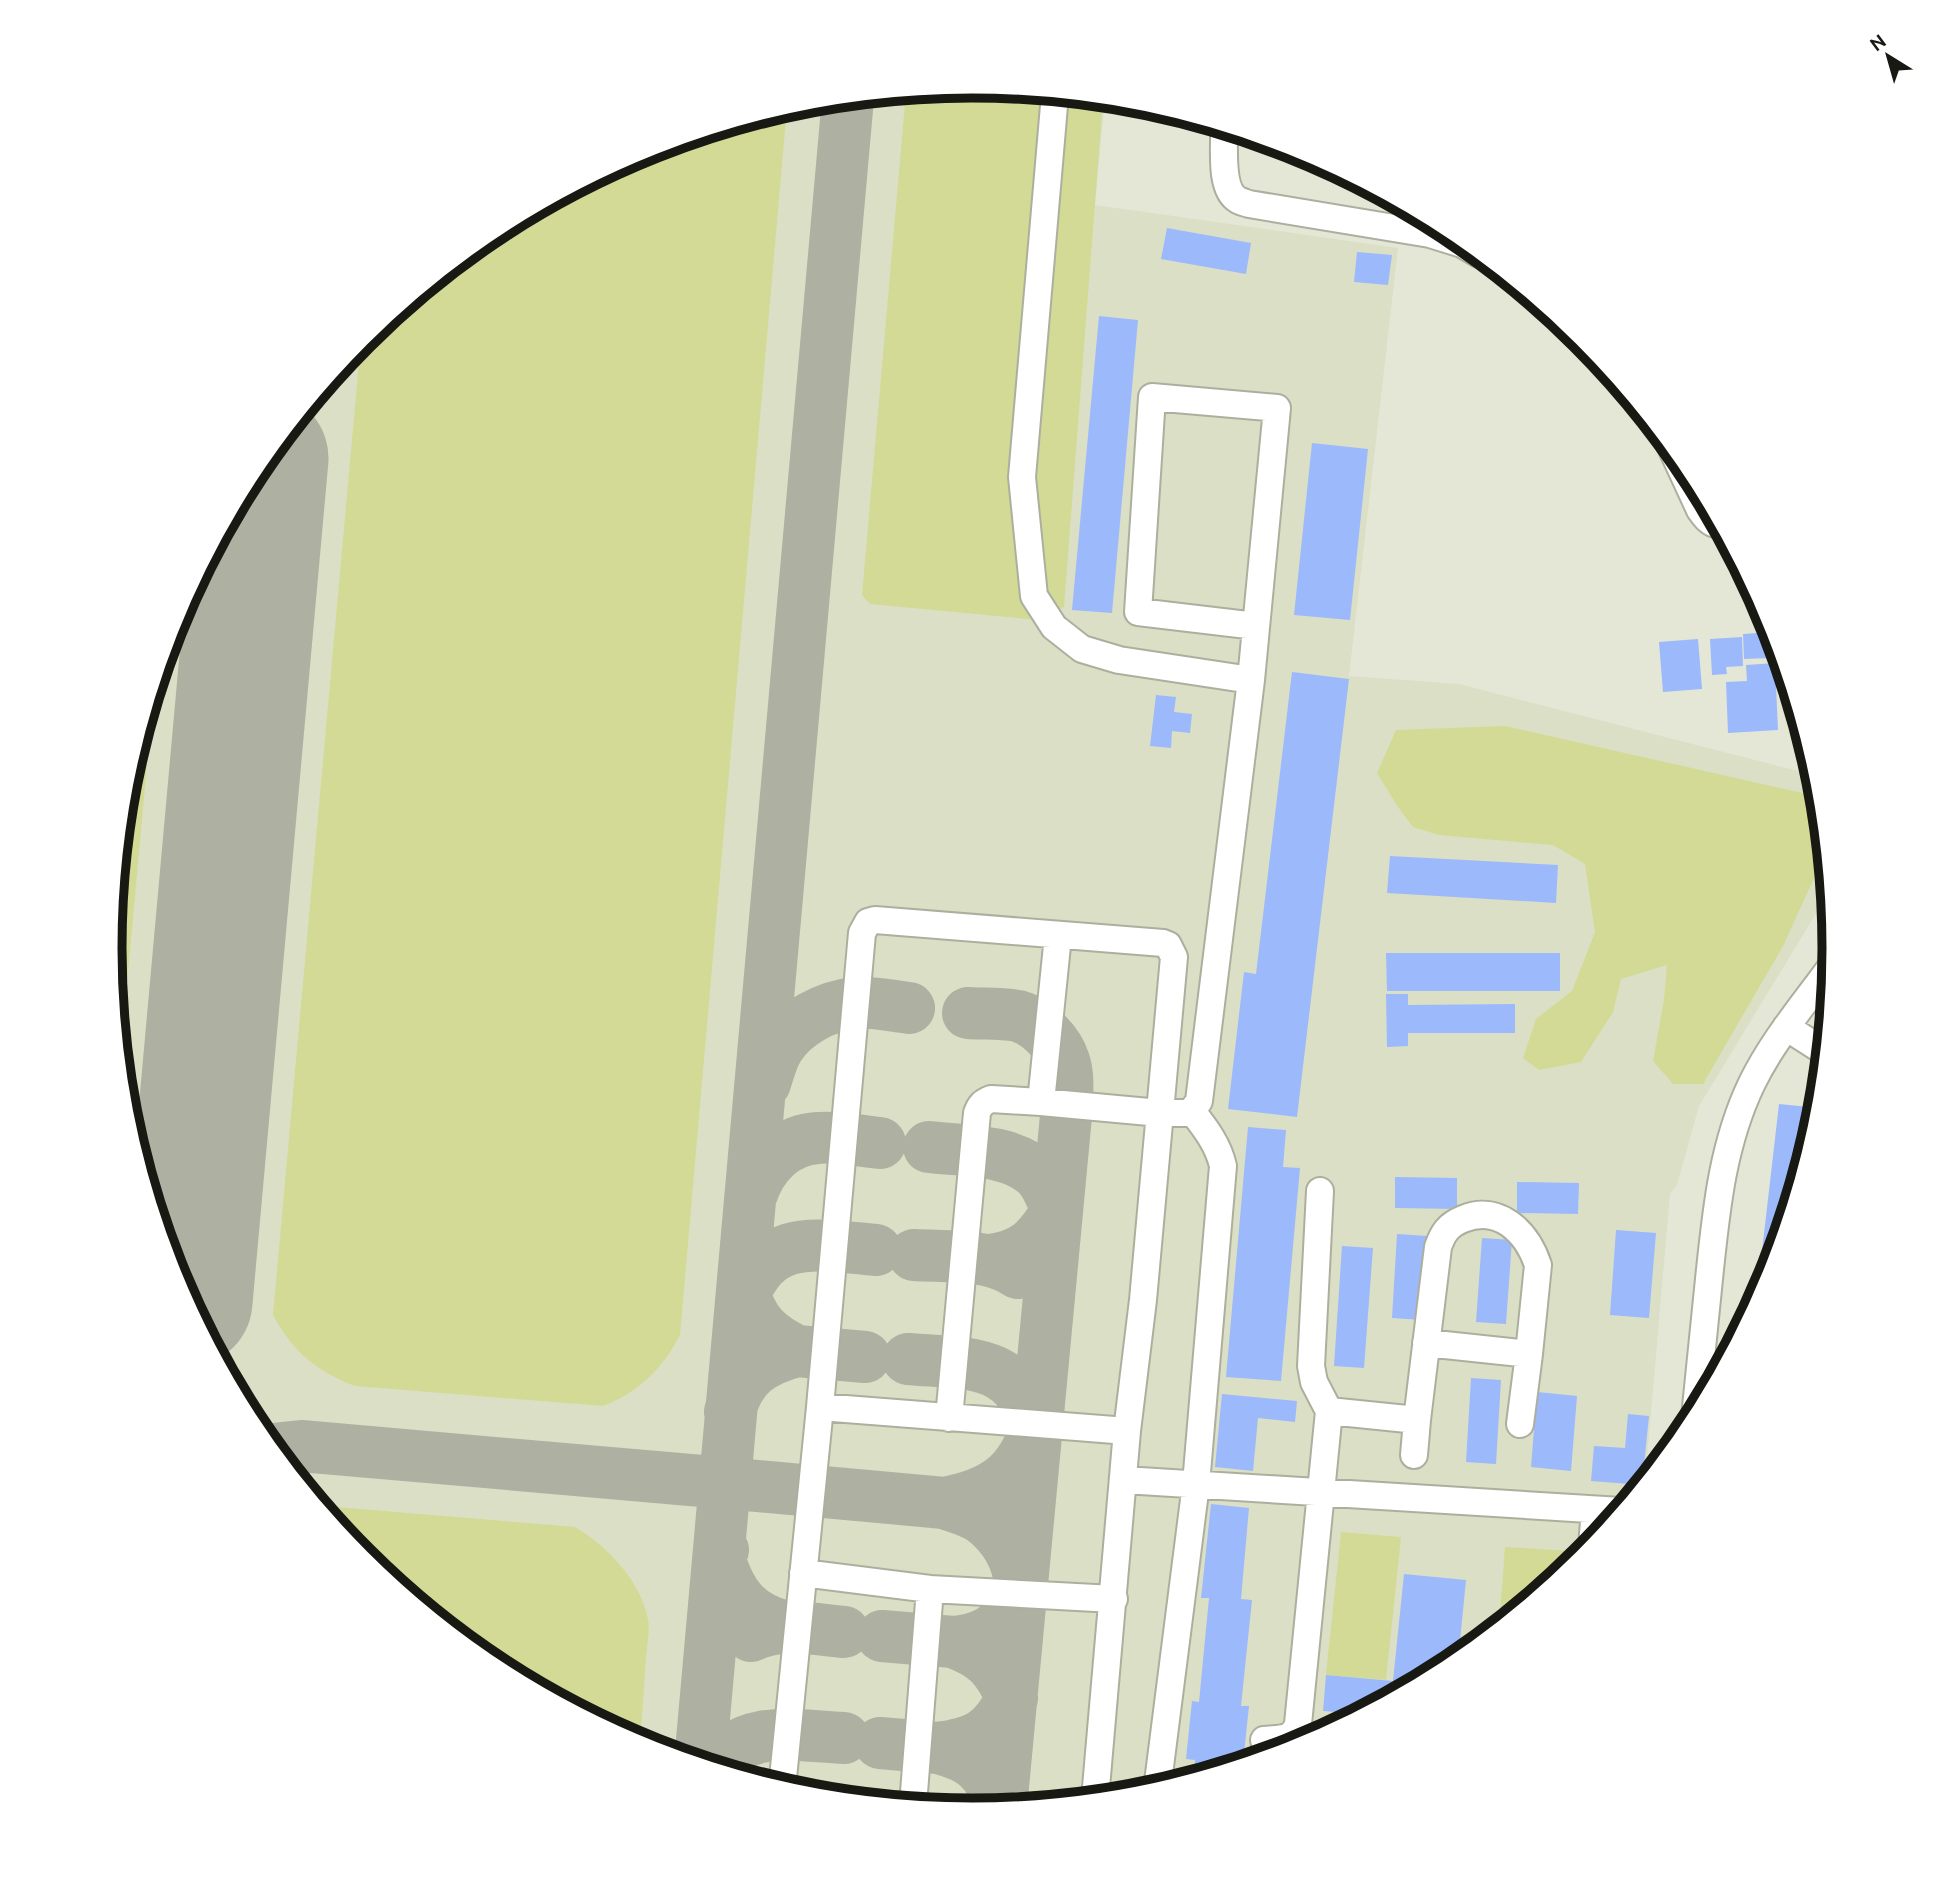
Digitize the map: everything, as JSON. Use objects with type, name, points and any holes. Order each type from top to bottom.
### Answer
[{"type":"street","points":[[1054,102],[1022,477],[1034,596],[1054,628],[1082,649],[1119,660],[1251,680]]},
{"type":"street","points":[[1224,137],[1225,175],[1236,200],[1249,204],[1419,226]]},
{"type":"street","points":[[949,1418],[979,1107],[991,1099],[1187,1113],[1192,1111],[1199,1101],[1251,680],[1256,626],[1276,408],[1152,397],[1139,612],[1256,626]]},
{"type":"street","points":[[783,1777],[820,1407],[855,1003],[864,927],[875,920],[1163,943],[1172,950],[1174,957],[1143,1300],[1127,1432],[1096,1790]]},
{"type":"street","points":[[1041,1102],[1059,936]]},
{"type":"street","points":[[1698,1392],[1716,1214],[1725,1159],[1736,1121],[1752,1083],[1773,1045],[1822,979]]},
{"type":"street","points":[[1786,1027],[1816,1047]]},
{"type":"street","points":[[1159,1778],[1196,1484],[1223,1166],[1213,1140],[1192,1111]]},
{"type":"street","points":[[1289,1737],[1296,1731],[1298,1724],[1329,1411],[1314,1382],[1311,1366],[1320,1191]]},
{"type":"street","points":[[1415,1455],[1438,1247],[1444,1232],[1455,1222],[1476,1214],[1495,1216],[1521,1234],[1534,1253],[1538,1265],[1520,1424]]},
{"type":"street","points":[[1426,1343],[1528,1354]]},
{"type":"street","points":[[820,1407],[1127,1432]]},
{"type":"street","points":[[1329,1411],[1417,1420]]},
{"type":"street","points":[[1124,1480],[1608,1511]]},
{"type":"street","points":[[803,1573],[930,1589],[1114,1600]]},
{"type":"street","points":[[913,1797],[930,1589]]},
{"type":"street","points":[[1265,1740],[1286,1738]]},
{"type":"shaded area","points":[[972,98],[1028,100],[1104,108],[1095,205],[1398,248],[1349,676],[1459,684],[1804,773],[1815,837],[1821,904],[1699,1106],[1677,1185],[1670,1194],[1646,1467],[1573,1550],[1533,1588],[1445,1656],[1397,1685],[1348,1711],[1245,1754],[1138,1783],[1083,1792],[972,1799],[861,1792],[806,1783],[699,1754],[596,1711],[547,1685],[499,1656],[411,1588],[371,1550],[297,1466],[235,1374],[209,1325],[186,1274],[150,1169],[129,1060],[123,1004],[123,893],[129,837],[150,728],[167,675],[186,623],[235,523],[297,431],[371,347],[411,309],[499,241],[596,186],[647,163],[699,143],[806,114],[861,105]]},
{"type":"green space","points":[[972,98],[1028,100],[1102,108],[1064,607],[1038,620],[870,604],[862,595],[905,101]]},
{"type":"green space","points":[[786,119],[680,1335],[666,1358],[648,1378],[616,1401],[603,1406],[355,1386],[329,1374],[307,1359],[289,1340],[273,1315],[359,360],[411,309],[454,274],[499,241],[547,212],[647,163],[699,143]]},
{"type":"green space","points":[[150,726],[124,1015],[123,893],[129,837]]},
{"type":"green space","points":[[1505,726],[1808,794],[1818,869],[1783,946],[1703,1084],[1673,1084],[1653,1061],[1667,965],[1621,979],[1613,1012],[1581,1062],[1539,1070],[1523,1058],[1536,1019],[1572,991],[1595,932],[1585,864],[1553,845],[1439,835],[1413,827],[1377,773],[1396,730]]},
{"type":"green space","points":[[333,1509],[575,1527],[587,1535],[621,1566],[630,1578],[648,1619],[641,1731],[596,1711],[499,1656],[411,1588]]},
{"type":"green space","points":[[1341,1532],[1401,1537],[1386,1680],[1326,1675]]},
{"type":"green space","points":[[1505,1547],[1572,1551],[1533,1588],[1500,1615]]},
{"type":"building","points":[[1167,228],[1251,243],[1246,274],[1161,259]]},
{"type":"building","points":[[1357,252],[1392,255],[1388,285],[1354,282]]},
{"type":"building","points":[[1099,316],[1138,320],[1112,613],[1072,610]]},
{"type":"building","points":[[1312,443],[1368,449],[1350,620],[1294,615]]},
{"type":"building","points":[[1762,633],[1770,658],[1744,659],[1743,634]]},
{"type":"building","points":[[1742,637],[1743,666],[1726,667],[1727,674],[1712,675],[1710,639]]},
{"type":"building","points":[[1698,639],[1702,689],[1663,692],[1659,642]]},
{"type":"building","points":[[1773,663],[1778,730],[1728,733],[1726,682],[1747,681],[1746,665]]},
{"type":"building","points":[[1292,672],[1349,679],[1297,1117],[1228,1109],[1244,972],[1256,974]]},
{"type":"building","points":[[1156,695],[1176,697],[1174,712],[1192,714],[1190,733],[1172,731],[1171,748],[1150,746]]},
{"type":"building","points":[[1390,856],[1558,865],[1556,903],[1387,893]]},
{"type":"building","points":[[1386,953],[1560,953],[1560,991],[1387,991]]},
{"type":"building","points":[[1386,994],[1408,994],[1408,1005],[1515,1004],[1515,1033],[1408,1033],[1408,1046],[1387,1047]]},
{"type":"building","points":[[1779,1104],[1807,1107],[1794,1169],[1760,1269]]},
{"type":"building","points":[[1248,1127],[1286,1130],[1283,1167],[1300,1168],[1281,1381],[1226,1377]]},
{"type":"building","points":[[1395,1177],[1457,1178],[1457,1209],[1395,1208]]},
{"type":"building","points":[[1517,1182],[1579,1183],[1578,1214],[1517,1213]]},
{"type":"building","points":[[1616,1230],[1656,1233],[1649,1318],[1610,1315]]},
{"type":"building","points":[[1397,1234],[1427,1236],[1422,1320],[1392,1318]]},
{"type":"building","points":[[1482,1238],[1512,1240],[1506,1324],[1476,1322]]},
{"type":"building","points":[[1342,1246],[1373,1248],[1364,1368],[1334,1366]]},
{"type":"building","points":[[1471,1378],[1501,1380],[1496,1464],[1466,1462]]},
{"type":"building","points":[[1537,1392],[1577,1396],[1571,1471],[1531,1467]]},
{"type":"building","points":[[1222,1394],[1297,1401],[1295,1422],[1258,1418],[1253,1471],[1215,1467]]},
{"type":"building","points":[[1628,1414],[1649,1416],[1644,1470],[1632,1484],[1591,1481],[1594,1446],[1625,1448]]},
{"type":"building","points":[[1211,1504],[1249,1508],[1241,1599],[1252,1600],[1241,1706],[1249,1706],[1244,1754],[1194,1769],[1195,1760],[1186,1759],[1192,1701],[1199,1702],[1209,1598],[1201,1598]]},
{"type":"building","points":[[1404,1574],[1466,1580],[1460,1645],[1397,1685],[1348,1711],[1323,1711],[1326,1675],[1393,1681]]},
{"type":"taxiway","points":[[701,1755],[847,107]]},
{"type":"taxiway","points":[[765,1083],[785,1038],[812,1017],[854,1003],[909,1008]]},
{"type":"taxiway","points":[[968,1013],[1012,1015],[1032,1022],[1046,1033],[1057,1047],[1066,1066],[1067,1077],[1067,1105],[1002,1798]]},
{"type":"taxiway","points":[[751,1196],[768,1165],[784,1149],[795,1144],[825,1138],[880,1143]]},
{"type":"taxiway","points":[[929,1147],[1002,1156],[1029,1167],[1047,1188],[1057,1211],[1044,1231],[1022,1251],[989,1260]]},
{"type":"taxiway","points":[[742,1301],[765,1263],[780,1253],[796,1247],[814,1245],[876,1250]]},
{"type":"taxiway","points":[[914,1255],[981,1259],[1018,1273]]},
{"type":"taxiway","points":[[730,1412],[739,1388],[754,1371],[773,1359],[797,1351],[777,1340],[762,1327],[751,1311],[743,1289]]},
{"type":"taxiway","points":[[797,1351],[865,1357]]},
{"type":"taxiway","points":[[908,1359],[969,1364],[1001,1375],[1015,1386],[1027,1402],[1037,1424],[1023,1457],[1004,1479],[978,1494],[944,1503],[975,1514],[991,1526],[1009,1549],[1019,1575],[1021,1595],[1003,1621],[981,1636],[953,1642],[974,1651],[989,1663],[1001,1677],[1012,1698],[998,1720],[983,1735],[963,1743],[938,1748],[961,1756],[978,1767],[991,1783],[998,1798]]},
{"type":"taxiway","points":[[284,1448],[301,1446],[944,1503]]},
{"type":"taxiway","points":[[723,1550],[719,1558],[729,1583],[741,1602],[759,1616],[783,1626]]},
{"type":"taxiway","points":[[751,1636],[785,1628],[844,1632]]},
{"type":"taxiway","points":[[882,1636],[953,1642]]},
{"type":"taxiway","points":[[719,1760],[726,1753],[756,1738],[773,1735],[844,1738]]},
{"type":"taxiway","points":[[880,1743],[938,1748]]},
{"type":"runway","points":[[189,1280],[261,483]]}]
